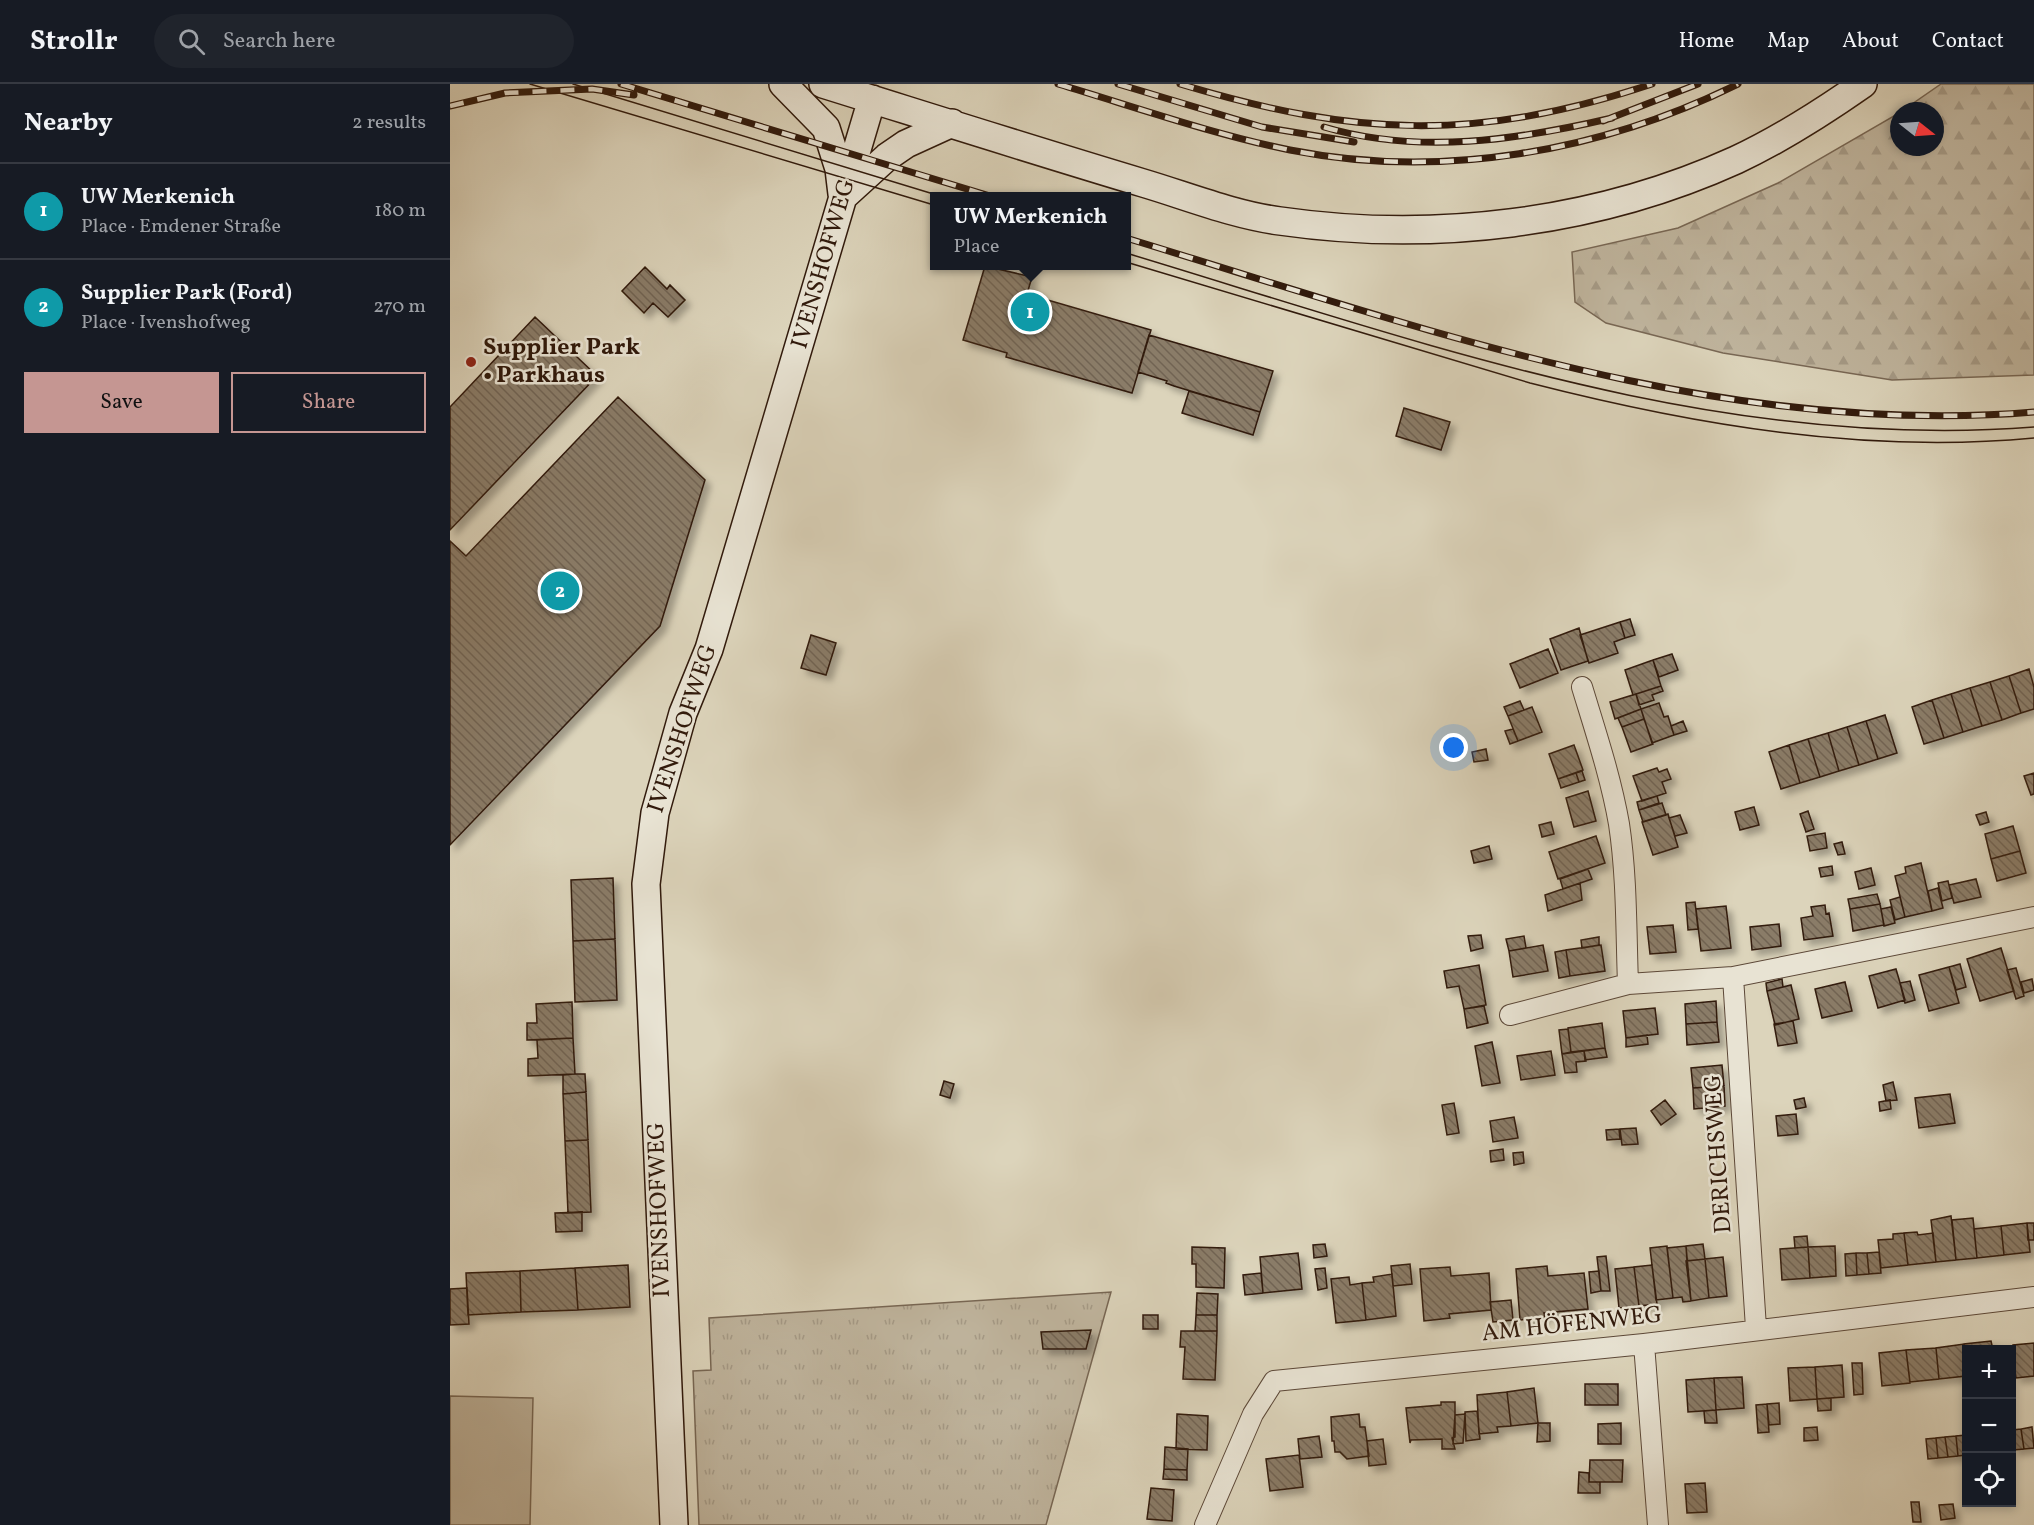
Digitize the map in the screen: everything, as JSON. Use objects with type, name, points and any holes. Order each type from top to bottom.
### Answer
[{"type":"street","points":[[783,84],[826,128],[839,169],[842,198]]},
{"type":"street","points":[[823,84],[1124,177],[1277,221],[1391,230],[1442,230],[1577,212],[1630,200],[1680,183],[1738,159],[1819,114],[1863,84]]},
{"type":"street","name":"IVENSHOFWEG","points":[[674,1525],[646,884],[650,849],[655,813],[683,713],[709,649],[872,99]]},
{"type":"street","points":[[842,198],[887,157],[906,144],[952,123]]},
{"type":"street","points":[[1582,687],[1609,775],[1619,824],[1624,869],[1628,984]]},
{"type":"street","points":[[1510,1015],[1628,984],[1733,977],[2034,918]]},
{"type":"street","name":"DERICHSWEG","points":[[1733,977],[1756,1328]]},
{"type":"street","name":"AM HÖFENWEG","points":[[1205,1525],[1253,1414],[1274,1381],[1644,1344],[1756,1328],[2034,1297]]},
{"type":"street","points":[[1644,1344],[1658,1525]]},
{"type":"green space","points":[[1941,84],[2034,84],[2034,375],[1892,380],[1723,353],[1606,323],[1575,302],[1572,252],[1678,228],[1778,183],[1890,118],[1890,156],[1944,156],[1944,102],[1915,102]]},
{"type":"green space","points":[[1111,1292],[1046,1525],[699,1525],[693,1371],[711,1370],[709,1318]]},
{"type":"green space","points":[[450,1396],[533,1398],[530,1525],[450,1525]]},
{"type":"building","points":[[645,267],[667,289],[670,285],[685,300],[668,317],[653,303],[644,313],[622,291]]},
{"type":"building","points":[[984,270],[1002,270],[1032,277],[1027,294],[1151,330],[1132,393],[1006,357],[1007,353],[963,340]]},
{"type":"building","points":[[535,317],[597,376],[450,530],[450,407]]},
{"type":"building","points":[[1149,335],[1273,371],[1260,412],[1174,386],[1166,383],[1167,381],[1138,372]]},
{"type":"building","points":[[1189,391],[1260,412],[1253,435],[1182,413]]},
{"type":"building","points":[[618,397],[705,480],[660,626],[450,845],[450,541],[466,556]]},
{"type":"building","points":[[1404,408],[1450,422],[1441,450],[1396,436]]},
{"type":"building","points":[[1630,619],[1635,635],[1625,638],[1620,622]]},
{"type":"building","points":[[1620,622],[1625,638],[1614,642],[1618,653],[1589,663],[1580,635]]},
{"type":"building","points":[[1579,628],[1588,661],[1561,670],[1550,639]]},
{"type":"building","points":[[811,635],[836,643],[826,675],[801,668]]},
{"type":"building","points":[[1548,649],[1558,673],[1520,688],[1510,664]]},
{"type":"building","points":[[1672,654],[1678,670],[1659,677],[1653,660]]},
{"type":"building","points":[[1653,660],[1661,686],[1633,695],[1625,670]]},
{"type":"building","points":[[2029,669],[2034,687],[2034,709],[2021,713],[2009,676]]},
{"type":"building","points":[[2009,676],[2021,713],[2002,720],[1990,682]]},
{"type":"building","points":[[1990,682],[2002,720],[1982,726],[1970,688]]},
{"type":"building","points":[[1661,686],[1663,691],[1652,695],[1654,700],[1639,705],[1636,694]]},
{"type":"building","points":[[1970,688],[1982,726],[1963,732],[1951,694]]},
{"type":"building","points":[[1636,694],[1641,709],[1615,719],[1610,702]]},
{"type":"building","points":[[1951,694],[1963,732],[1944,738],[1932,700]]},
{"type":"building","points":[[1932,700],[1944,738],[1924,744],[1912,707]]},
{"type":"building","points":[[1520,701],[1524,710],[1508,716],[1504,707]]},
{"type":"building","points":[[1659,703],[1664,717],[1668,716],[1674,735],[1652,743],[1641,709]]},
{"type":"building","points":[[1532,707],[1542,732],[1518,741],[1508,716]]},
{"type":"building","points":[[1641,709],[1644,719],[1622,727],[1618,718]]},
{"type":"building","points":[[1885,715],[1897,753],[1878,759],[1866,721]]},
{"type":"building","points":[[1644,719],[1653,744],[1631,752],[1622,727]]},
{"type":"building","points":[[1683,721],[1687,731],[1674,735],[1671,726]]},
{"type":"building","points":[[1866,721],[1878,759],[1859,765],[1847,727]]},
{"type":"building","points":[[1847,727],[1859,765],[1839,771],[1828,733]]},
{"type":"building","points":[[1513,729],[1518,741],[1510,744],[1505,731]]},
{"type":"building","points":[[1828,733],[1839,771],[1820,777],[1808,739]]},
{"type":"building","points":[[1808,739],[1820,777],[1800,783],[1789,745]]},
{"type":"building","points":[[1574,745],[1583,770],[1558,779],[1549,754]]},
{"type":"building","points":[[1789,745],[1800,783],[1781,789],[1769,752]]},
{"type":"building","points":[[1486,749],[1488,760],[1474,762],[1472,752]]},
{"type":"building","points":[[1657,768],[1659,772],[1667,769],[1671,779],[1662,782],[1666,793],[1642,801],[1633,776]]},
{"type":"building","points":[[1582,771],[1585,780],[1579,782],[1576,773]]},
{"type":"building","points":[[1576,773],[1579,782],[1561,788],[1558,779]]},
{"type":"building","points":[[2034,773],[2034,794],[2031,795],[2024,776]]},
{"type":"building","points":[[1588,791],[1596,821],[1574,827],[1566,798]]},
{"type":"building","points":[[1657,796],[1659,803],[1639,810],[1637,802]]},
{"type":"building","points":[[1662,803],[1666,815],[1643,822],[1639,810]]},
{"type":"building","points":[[1754,807],[1759,825],[1740,830],[1735,812]]},
{"type":"building","points":[[1808,811],[1814,829],[1806,832],[1800,814]]},
{"type":"building","points":[[1986,812],[1989,822],[1980,825],[1976,815]]},
{"type":"building","points":[[1668,814],[1678,847],[1653,855],[1642,822]]},
{"type":"building","points":[[1680,815],[1687,833],[1675,836],[1669,818]]},
{"type":"building","points":[[1551,822],[1554,834],[1542,837],[1539,825]]},
{"type":"building","points":[[2013,826],[2020,851],[1991,859],[1985,834]]},
{"type":"building","points":[[1825,833],[1827,848],[1810,851],[1807,836]]},
{"type":"building","points":[[1596,836],[1605,863],[1558,879],[1549,852]]},
{"type":"building","points":[[1842,842],[1845,854],[1838,855],[1834,844]]},
{"type":"building","points":[[1489,846],[1492,859],[1474,863],[1471,851]]},
{"type":"building","points":[[2020,851],[2026,873],[1997,881],[1991,859]]},
{"type":"building","points":[[1921,863],[1932,911],[1905,917],[1895,876],[1906,873],[1905,867]]},
{"type":"building","points":[[1832,866],[1833,875],[1821,877],[1819,868]]},
{"type":"building","points":[[1871,868],[1875,885],[1859,889],[1855,872]]},
{"type":"building","points":[[1588,869],[1592,879],[1563,889],[1560,879]]},
{"type":"building","points":[[613,878],[615,939],[573,941],[571,880]]},
{"type":"building","points":[[1976,879],[1981,897],[1954,903],[1949,885]]},
{"type":"building","points":[[1948,881],[1952,898],[1942,901],[1938,883]]},
{"type":"building","points":[[1580,883],[1582,900],[1548,911],[1545,895]]},
{"type":"building","points":[[1938,888],[1943,908],[1932,911],[1928,891]]},
{"type":"building","points":[[1877,894],[1880,904],[1850,909],[1848,899]]},
{"type":"building","points":[[1900,897],[1905,917],[1895,920],[1890,900]]},
{"type":"building","points":[[1695,902],[1698,929],[1688,930],[1686,903]]},
{"type":"building","points":[[1880,904],[1884,925],[1853,931],[1850,909]]},
{"type":"building","points":[[1825,905],[1826,914],[1829,913],[1833,936],[1804,940],[1801,918],[1813,916],[1811,907]]},
{"type":"building","points":[[1726,906],[1731,948],[1701,951],[1696,909]]},
{"type":"building","points":[[1891,907],[1895,923],[1884,926],[1881,909]]},
{"type":"building","points":[[1779,924],[1781,946],[1752,950],[1750,927]]},
{"type":"building","points":[[1673,925],[1676,952],[1650,954],[1647,927]]},
{"type":"building","points":[[1481,935],[1483,948],[1471,951],[1468,936]]},
{"type":"building","points":[[1524,936],[1526,948],[1509,951],[1506,939]]},
{"type":"building","points":[[1599,937],[1599,945],[1582,948],[1581,940]]},
{"type":"building","points":[[615,939],[617,1000],[575,1002],[573,941]]},
{"type":"building","points":[[1543,945],[1548,971],[1513,977],[1509,951]]},
{"type":"building","points":[[1601,945],[1605,971],[1570,976],[1566,950]]},
{"type":"building","points":[[2001,948],[2014,991],[1980,1001],[1967,959]]},
{"type":"building","points":[[1566,950],[1570,976],[1559,978],[1555,952]]},
{"type":"building","points":[[1960,964],[1966,987],[1956,990],[1949,967]]},
{"type":"building","points":[[1479,965],[1486,1005],[1464,1009],[1459,986],[1447,988],[1444,971]]},
{"type":"building","points":[[1949,967],[1959,1003],[1929,1011],[1919,975]]},
{"type":"building","points":[[2016,968],[2024,996],[2016,999],[2007,970]]},
{"type":"building","points":[[1896,969],[1905,1000],[1878,1008],[1869,976]]},
{"type":"building","points":[[1782,979],[1783,987],[1767,991],[1766,983]]},
{"type":"building","points":[[2032,979],[2034,990],[2024,993],[2021,982]]},
{"type":"building","points":[[1910,981],[1915,1000],[1905,1003],[1900,983]]},
{"type":"building","points":[[1845,982],[1852,1011],[1822,1018],[1815,989]]},
{"type":"building","points":[[1791,985],[1799,1019],[1775,1025],[1767,991]]},
{"type":"building","points":[[1716,1001],[1717,1022],[1686,1024],[1685,1004]]},
{"type":"building","points":[[572,1002],[573,1038],[527,1040],[527,1023],[537,1023],[536,1004]]},
{"type":"building","points":[[1484,1006],[1488,1023],[1467,1028],[1464,1009]]},
{"type":"building","points":[[1655,1008],[1658,1034],[1626,1038],[1623,1011]]},
{"type":"building","points":[[1793,1021],[1797,1043],[1778,1046],[1774,1024]]},
{"type":"building","points":[[1717,1022],[1719,1042],[1687,1045],[1686,1024]]},
{"type":"building","points":[[1602,1023],[1605,1048],[1571,1052],[1568,1028]]},
{"type":"building","points":[[1568,1029],[1571,1052],[1562,1054],[1559,1030]]},
{"type":"building","points":[[1647,1035],[1648,1044],[1626,1047],[1626,1038]]},
{"type":"building","points":[[573,1038],[575,1074],[528,1076],[528,1059],[538,1058],[537,1040]]},
{"type":"building","points":[[1492,1042],[1500,1083],[1482,1086],[1475,1046]]},
{"type":"building","points":[[1605,1048],[1607,1057],[1585,1060],[1584,1051]]},
{"type":"building","points":[[1551,1051],[1555,1075],[1521,1080],[1517,1056]]},
{"type":"building","points":[[1584,1051],[1586,1061],[1576,1062],[1577,1072],[1565,1073],[1562,1054]]},
{"type":"building","points":[[1722,1065],[1724,1086],[1693,1088],[1691,1068]]},
{"type":"building","points":[[585,1074],[586,1092],[563,1094],[563,1075]]},
{"type":"building","points":[[944,1081],[954,1084],[950,1098],[940,1095]]},
{"type":"building","points":[[1893,1082],[1897,1100],[1886,1101],[1883,1085]]},
{"type":"building","points":[[1724,1086],[1725,1106],[1694,1109],[1693,1088]]},
{"type":"building","points":[[586,1092],[588,1140],[565,1141],[563,1094]]},
{"type":"building","points":[[1950,1094],[1955,1123],[1919,1128],[1915,1098]]},
{"type":"building","points":[[1804,1098],[1806,1107],[1796,1109],[1794,1100]]},
{"type":"building","points":[[1665,1100],[1676,1114],[1661,1125],[1651,1111]]},
{"type":"building","points":[[1890,1100],[1891,1109],[1880,1111],[1879,1102]]},
{"type":"building","points":[[1454,1103],[1459,1133],[1447,1135],[1442,1105]]},
{"type":"building","points":[[1796,1114],[1798,1134],[1778,1136],[1776,1116]]},
{"type":"building","points":[[1514,1117],[1518,1138],[1493,1142],[1490,1121]]},
{"type":"building","points":[[1636,1128],[1638,1144],[1622,1145],[1620,1129]]},
{"type":"building","points":[[1619,1129],[1620,1139],[1607,1140],[1606,1130]]},
{"type":"building","points":[[588,1140],[591,1212],[568,1213],[565,1141]]},
{"type":"building","points":[[1503,1149],[1504,1160],[1491,1162],[1490,1151]]},
{"type":"building","points":[[1523,1152],[1524,1163],[1514,1165],[1513,1153]]},
{"type":"building","points":[[582,1212],[582,1231],[556,1232],[555,1213]]},
{"type":"building","points":[[1951,1216],[1956,1260],[1936,1262],[1931,1220]]},
{"type":"building","points":[[1973,1218],[1977,1258],[1956,1260],[1952,1220]]},
{"type":"building","points":[[2027,1223],[2034,1223],[2034,1240],[2028,1240]]},
{"type":"building","points":[[2027,1223],[2030,1252],[2004,1255],[2001,1226]]},
{"type":"building","points":[[2001,1226],[2004,1255],[1977,1258],[1974,1229]]},
{"type":"building","points":[[1917,1232],[1918,1235],[1933,1233],[1936,1262],[1908,1265],[1904,1233]]},
{"type":"building","points":[[1904,1233],[1908,1265],[1881,1268],[1878,1240],[1893,1239],[1893,1234]]},
{"type":"building","points":[[1807,1236],[1808,1247],[1795,1248],[1794,1237]]},
{"type":"building","points":[[1325,1244],[1327,1256],[1314,1258],[1313,1245]]},
{"type":"building","points":[[1703,1244],[1705,1259],[1687,1261],[1686,1246]]},
{"type":"building","points":[[1667,1246],[1673,1298],[1656,1300],[1650,1248]]},
{"type":"building","points":[[1686,1246],[1691,1301],[1683,1302],[1682,1297],[1673,1298],[1667,1248]]},
{"type":"building","points":[[1835,1246],[1836,1276],[1810,1278],[1808,1247]]},
{"type":"building","points":[[1192,1247],[1225,1248],[1224,1288],[1196,1287],[1196,1264],[1192,1264]]},
{"type":"building","points":[[1808,1247],[1810,1278],[1782,1280],[1780,1249]]},
{"type":"building","points":[[1879,1252],[1881,1273],[1869,1274],[1867,1253]]},
{"type":"building","points":[[1298,1253],[1302,1289],[1263,1293],[1260,1257]]},
{"type":"building","points":[[1856,1253],[1867,1253],[1869,1274],[1857,1275]]},
{"type":"building","points":[[1856,1253],[1857,1275],[1846,1276],[1845,1254]]},
{"type":"building","points":[[1606,1256],[1610,1291],[1601,1291],[1597,1257]]},
{"type":"building","points":[[1723,1257],[1727,1296],[1709,1298],[1705,1259]]},
{"type":"building","points":[[1705,1259],[1709,1298],[1691,1301],[1686,1261]]},
{"type":"building","points":[[1410,1264],[1412,1284],[1393,1286],[1391,1266]]},
{"type":"building","points":[[628,1265],[630,1307],[578,1310],[575,1268]]},
{"type":"building","points":[[1652,1265],[1657,1304],[1639,1306],[1634,1267]]},
{"type":"building","points":[[1547,1266],[1548,1276],[1584,1273],[1588,1309],[1544,1313],[1545,1318],[1520,1320],[1516,1269]]},
{"type":"building","points":[[1450,1267],[1451,1276],[1489,1273],[1491,1310],[1449,1314],[1450,1318],[1424,1321],[1420,1269]]},
{"type":"building","points":[[1634,1267],[1639,1306],[1619,1308],[1615,1269]]},
{"type":"building","points":[[575,1268],[578,1310],[521,1312],[520,1271]]},
{"type":"building","points":[[1325,1268],[1327,1288],[1318,1290],[1315,1269]]},
{"type":"building","points":[[520,1271],[521,1312],[468,1315],[466,1273]]},
{"type":"building","points":[[1599,1271],[1601,1291],[1591,1293],[1589,1272]]},
{"type":"building","points":[[1261,1273],[1263,1293],[1245,1295],[1243,1275]]},
{"type":"building","points":[[1392,1274],[1396,1316],[1366,1320],[1362,1283],[1374,1282],[1373,1277]]},
{"type":"building","points":[[1349,1277],[1350,1285],[1362,1283],[1366,1320],[1336,1323],[1331,1279]]},
{"type":"building","points":[[467,1288],[469,1324],[450,1325],[450,1289]]},
{"type":"building","points":[[1197,1293],[1218,1294],[1217,1315],[1196,1315]]},
{"type":"building","points":[[1511,1300],[1513,1320],[1493,1322],[1490,1302]]},
{"type":"building","points":[[1143,1315],[1158,1315],[1158,1329],[1143,1329]]},
{"type":"building","points":[[1196,1315],[1217,1315],[1217,1331],[1195,1331]]},
{"type":"building","points":[[1091,1330],[1086,1349],[1043,1349],[1041,1332]]},
{"type":"building","points":[[1181,1331],[1217,1331],[1215,1380],[1183,1379],[1185,1347],[1180,1347]]},
{"type":"building","points":[[1991,1341],[1992,1345],[1964,1345]]},
{"type":"building","points":[[2034,1343],[2034,1376],[2016,1378],[2016,1345],[2013,1345]]},
{"type":"building","points":[[1964,1344],[1962,1345],[1962,1376],[1939,1379],[1936,1348]]},
{"type":"building","points":[[1936,1348],[1939,1379],[1910,1382],[1906,1350]]},
{"type":"building","points":[[1906,1350],[1910,1383],[1882,1386],[1879,1353]]},
{"type":"building","points":[[1852,1363],[1862,1363],[1863,1394],[1854,1395]]},
{"type":"building","points":[[1842,1365],[1844,1397],[1817,1399],[1815,1367]]},
{"type":"building","points":[[1815,1367],[1817,1399],[1790,1401],[1788,1368]]},
{"type":"building","points":[[1742,1377],[1744,1408],[1716,1410],[1714,1378]]},
{"type":"building","points":[[1714,1378],[1716,1410],[1688,1412],[1686,1380]]},
{"type":"building","points":[[1585,1384],[1618,1384],[1618,1405],[1585,1405]]},
{"type":"building","points":[[1534,1388],[1538,1423],[1511,1426],[1507,1392]]},
{"type":"building","points":[[1507,1392],[1511,1426],[1497,1427],[1498,1432],[1479,1434],[1477,1395]]},
{"type":"building","points":[[1831,1398],[1831,1410],[1818,1411],[1817,1399]]},
{"type":"building","points":[[1441,1402],[1455,1402],[1455,1437],[1452,1438],[1455,1449],[1442,1449],[1442,1439],[1411,1440],[1410,1443],[1406,1408],[1441,1405]]},
{"type":"building","points":[[1779,1403],[1780,1424],[1769,1425],[1767,1404]]},
{"type":"building","points":[[1767,1404],[1769,1432],[1758,1433],[1756,1405]]},
{"type":"building","points":[[1716,1410],[1717,1423],[1705,1423],[1704,1411]]},
{"type":"building","points":[[1477,1411],[1480,1439],[1466,1441],[1465,1412]]},
{"type":"building","points":[[1177,1414],[1208,1416],[1207,1450],[1176,1449]]},
{"type":"building","points":[[1359,1414],[1360,1427],[1365,1427],[1369,1456],[1347,1459],[1340,1452],[1335,1452],[1331,1417]]},
{"type":"building","points":[[1465,1414],[1463,1443],[1453,1444],[1455,1415]]},
{"type":"building","points":[[1538,1423],[1550,1423],[1550,1441],[1537,1442]]},
{"type":"building","points":[[1621,1423],[1621,1444],[1598,1444],[1598,1424]]},
{"type":"building","points":[[1817,1427],[1818,1440],[1804,1441],[1804,1428]]},
{"type":"building","points":[[2032,1427],[2034,1448],[2024,1449],[2021,1429]]},
{"type":"building","points":[[2021,1429],[2024,1449],[2016,1450],[2016,1430]]},
{"type":"building","points":[[1962,1435],[1962,1456],[1958,1456],[1956,1436]]},
{"type":"building","points":[[1319,1436],[1322,1457],[1300,1459],[1298,1439]]},
{"type":"building","points":[[1956,1436],[1958,1456],[1948,1457],[1945,1437]]},
{"type":"building","points":[[1945,1437],[1948,1457],[1938,1458],[1936,1438]]},
{"type":"building","points":[[1936,1438],[1938,1458],[1928,1459],[1926,1439]]},
{"type":"building","points":[[1383,1439],[1386,1464],[1369,1466],[1367,1441]]},
{"type":"building","points":[[1165,1447],[1188,1449],[1187,1470],[1164,1469]]},
{"type":"building","points":[[1299,1455],[1303,1487],[1270,1491],[1266,1459]]},
{"type":"building","points":[[1590,1460],[1623,1460],[1622,1482],[1589,1482]]},
{"type":"building","points":[[1164,1469],[1187,1470],[1187,1480],[1163,1479]]},
{"type":"building","points":[[1579,1472],[1589,1473],[1589,1482],[1600,1482],[1600,1493],[1578,1493]]},
{"type":"building","points":[[1705,1483],[1707,1512],[1687,1513],[1685,1484]]},
{"type":"building","points":[[1151,1488],[1174,1490],[1172,1521],[1147,1519]]},
{"type":"building","points":[[1911,1502],[1919,1502],[1921,1522],[1913,1522]]},
{"type":"building","points":[[1953,1504],[1955,1518],[1941,1520],[1939,1505]]},
{"type":"tram line","points":[[530,84],[930,204]]},
{"type":"tram line","points":[[573,84],[930,193]]},
{"type":"tram line","points":[[1131,255],[1460,354],[1573,383],[1687,406],[1802,423],[1917,430],[2034,427]]},
{"type":"tram line","points":[[1131,263],[1530,383],[1654,412],[1717,423],[1843,439],[1970,442],[2034,438]]},
{"type":"railway","points":[[621,84],[977,192]]},
{"type":"railway","points":[[1058,84],[1261,144],[1347,159],[1405,162],[1462,160],[1519,154],[1576,143],[1685,108],[1738,84]]},
{"type":"railway","points":[[1118,84],[1262,127],[1354,142]]},
{"type":"railway","points":[[1180,84],[1244,102],[1303,115],[1361,123],[1416,126],[1472,123],[1529,116],[1589,103],[1652,84]]},
{"type":"railway","points":[[1603,121],[1698,84]]},
{"type":"railway","points":[[450,106],[505,93],[592,89],[634,95]]},
{"type":"railway","points":[[1324,127],[1360,136],[1396,140],[1468,141],[1541,133],[1612,118]]},
{"type":"railway","points":[[1131,240],[1460,339],[1573,368],[1687,392],[1802,408],[1917,416],[2034,412]]},
{"type":"place","name":"UW Merkenich","points":[[1030,312]]},
{"type":"place","name":"Supplier Park • Parkhaus","points":[[471,362]]},
{"type":"place","name":"Supplier Park (Ford)","points":[[560,591]]}]
